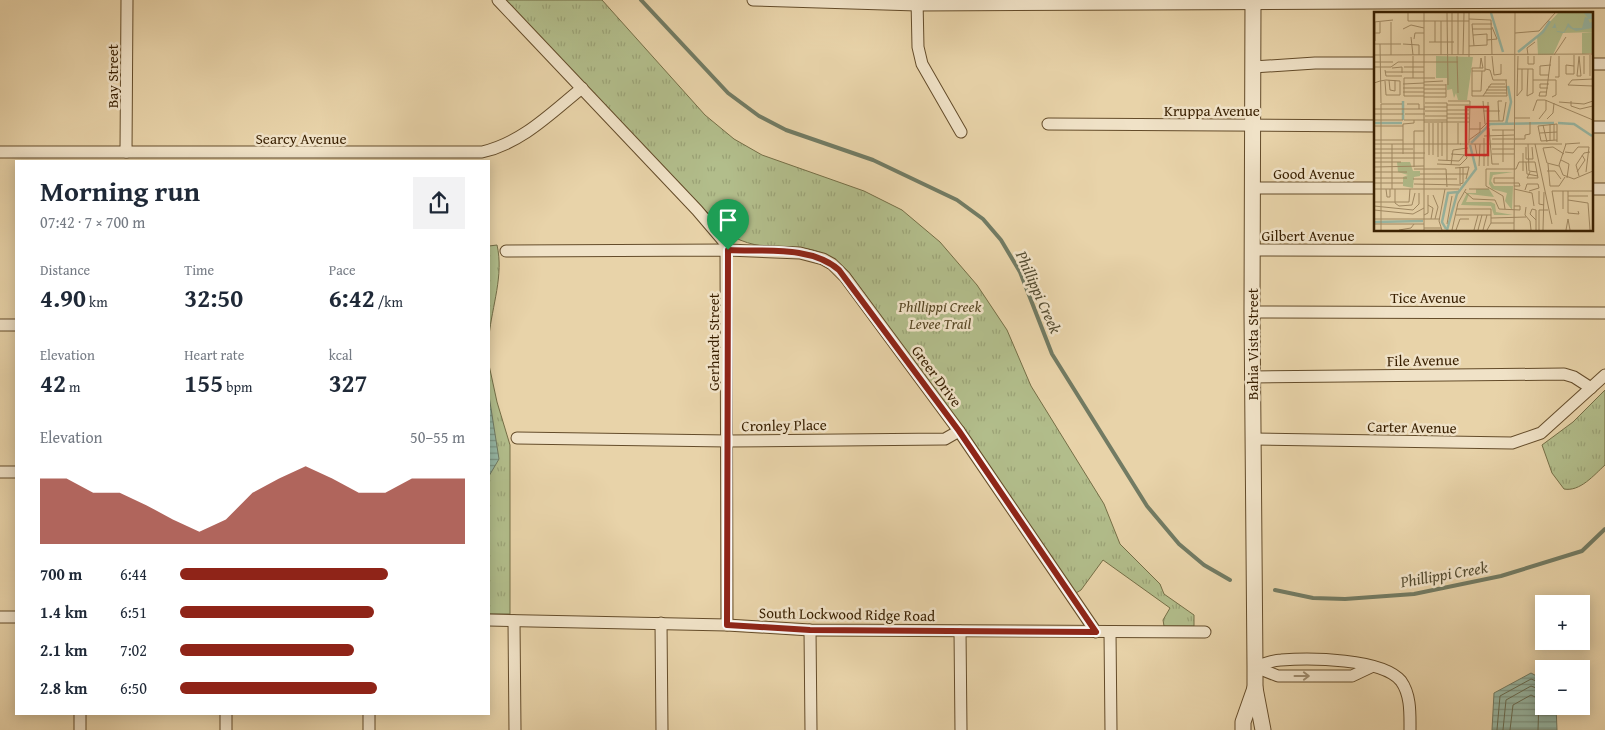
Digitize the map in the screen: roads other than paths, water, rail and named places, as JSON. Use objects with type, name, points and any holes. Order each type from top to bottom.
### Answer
[{"type":"street","name":"Bay Street","points":[[126,152],[127,0]]},
{"type":"street","points":[[498,0],[722,238],[728,250]]},
{"type":"street","points":[[753,0],[917,2],[1605,2]]},
{"type":"street","name":"Bahia Vista Street","points":[[1253,1],[1252,439],[1254,619],[1256,688],[1263,730]]},
{"type":"street","points":[[917,2],[918,47],[922,64],[961,132]]},
{"type":"street","points":[[1253,67],[1315,63],[1374,63]]},
{"type":"street","points":[[1592,64],[1605,64]]},
{"type":"street","name":"Searcy Avenue","points":[[0,152],[69,157],[126,152],[482,152],[501,147],[520,137],[582,88]]},
{"type":"street","name":"Kruppa Avenue","points":[[1048,124],[1374,126]]},
{"type":"street","points":[[1592,127],[1605,127]]},
{"type":"street","name":"Good Avenue","points":[[1252,188],[1374,188]]},
{"type":"street","points":[[1592,189],[1605,189]]},
{"type":"street","name":"Greer Drive","points":[[506,251],[728,250],[800,253],[832,264],[845,277],[959,431],[1096,632]]},
{"type":"street","name":"Gerhardt Street","points":[[727,625],[728,250]]},
{"type":"street","name":"Gilbert Avenue","points":[[1252,250],[1605,251]]},
{"type":"street","name":"Tice Avenue","points":[[1252,312],[1605,313]]},
{"type":"street","points":[[0,325],[15,325]]},
{"type":"street","name":"File Avenue","points":[[1252,377],[1564,374],[1574,377],[1590,388]]},
{"type":"street","name":"Carter Avenue","points":[[1252,439],[1500,444],[1523,440],[1541,432],[1605,376]]},
{"type":"street","name":"Cronley Place","points":[[517,438],[728,441],[945,439],[959,431]]},
{"type":"street","points":[[0,472],[15,472]]},
{"type":"street","points":[[0,617],[15,617]]},
{"type":"street","name":"South Lockwood Ridge Road","points":[[490,620],[727,625],[810,630],[1205,632]]},
{"type":"street","points":[[514,621],[515,730]]},
{"type":"street","points":[[661,623],[662,730]]},
{"type":"street","points":[[810,630],[811,730]]},
{"type":"street","points":[[960,632],[961,730]]},
{"type":"street","points":[[1110,632],[1110,730]]},
{"type":"street","points":[[1255,667],[1280,660],[1348,660],[1394,675],[1405,688],[1410,712],[1410,730]]},
{"type":"street","name":"Bahia Vista Street","points":[[1243,730],[1243,722],[1256,688]]},
{"type":"street","points":[[80,715],[80,730]]},
{"type":"street","points":[[226,715],[226,730]]},
{"type":"street","points":[[369,715],[370,730]]},
{"type":"water","points":[[490,402],[499,459],[490,474]]},
{"type":"water","points":[[1531,673],[1535,675],[1535,715],[1556,715],[1557,730],[1492,730],[1494,693]]},
{"type":"waterway","name":"Phillippi Creek","points":[[641,0],[728,93],[759,116],[786,130],[873,160],[957,200],[983,219],[1001,240],[1020,272],[1052,354],[1147,506],[1179,544],[1204,565],[1230,580]]},
{"type":"waterway","name":"Phillippi Creek","points":[[1275,590],[1313,598],[1345,599],[1414,594],[1501,576],[1582,551],[1605,529]]},
{"type":"park label","name":"Phillippi Creek Levee Trail","points":[[940,314]]}]
